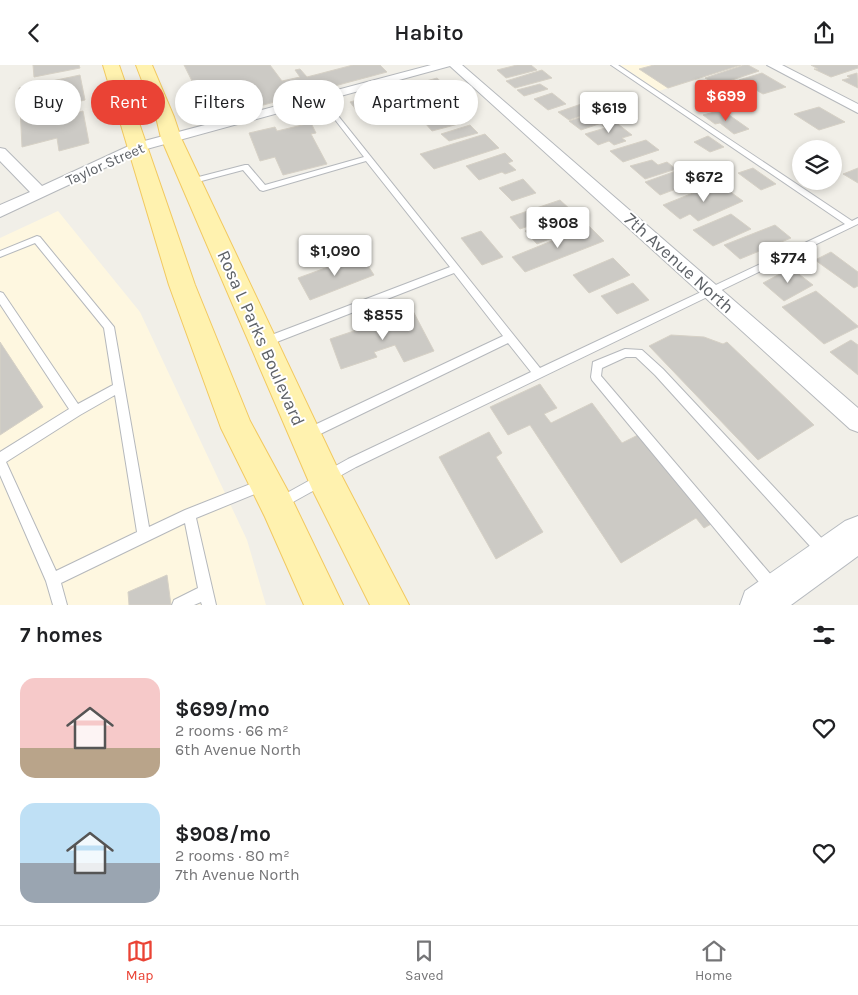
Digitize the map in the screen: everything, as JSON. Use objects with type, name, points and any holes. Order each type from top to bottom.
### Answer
[{"type":"main road","points":[[111,65],[182,285],[237,428],[324,605]]},
{"type":"main road","name":"Rosa L Parks Boulevard","points":[[144,65],[165,117],[171,139],[305,436],[390,605]]},
{"type":"street","name":"Taylor Street","points":[[344,92],[445,65]]},
{"type":"street","name":"7th Avenue North","points":[[455,65],[858,422]]},
{"type":"street","points":[[773,65],[858,109]]},
{"type":"street","name":"Taylor Street","points":[[0,211],[138,147],[273,111]]},
{"type":"street","points":[[0,153],[40,193]]},
{"type":"street","points":[[768,599],[858,534]]},
{"type":"lane","points":[[614,65],[856,223]]},
{"type":"lane","points":[[342,125],[538,373]]},
{"type":"lane","points":[[190,182],[245,167],[263,187],[368,158]]},
{"type":"lane","points":[[53,580],[189,514],[271,494],[324,477],[538,373],[856,223]]},
{"type":"lane","points":[[0,254],[37,239],[109,327],[144,536]]},
{"type":"lane","points":[[263,343],[455,269]]},
{"type":"lane","points":[[0,296],[76,411]]},
{"type":"lane","points":[[305,436],[510,337]]},
{"type":"lane","points":[[768,599],[596,377],[597,365],[625,353],[638,353],[659,372],[828,555]]},
{"type":"lane","points":[[60,605],[53,580],[0,460],[76,411],[119,387]]},
{"type":"lane","points":[[179,605],[208,599],[189,514]]},
{"type":"shaded area","points":[[620,65],[741,65],[659,91]]},
{"type":"shaded area","points":[[58,211],[140,312],[247,540],[266,605],[0,605],[0,238]]},
{"type":"building","points":[[33,65],[79,65],[80,68],[34,77]]},
{"type":"building","points":[[184,65],[270,65],[281,80],[273,80],[273,102],[263,105],[263,80],[192,80]]},
{"type":"building","points":[[353,65],[380,65],[387,72],[344,83],[344,80],[286,80],[300,77],[295,70],[300,69],[307,77]]},
{"type":"building","points":[[517,65],[531,65],[537,70],[506,78],[497,70]]},
{"type":"building","points":[[654,65],[741,65],[668,88],[639,69]]},
{"type":"building","points":[[744,65],[759,71],[717,85],[705,78]]},
{"type":"building","points":[[811,65],[858,65],[858,68],[831,77],[814,69],[818,69]]},
{"type":"building","points":[[542,70],[552,78],[515,88],[506,81]]},
{"type":"building","points":[[762,73],[786,87],[763,94],[739,80]]},
{"type":"building","points":[[857,73],[858,88],[842,80],[850,78],[847,76]]},
{"type":"building","points":[[80,75],[81,80],[57,80]]},
{"type":"building","points":[[81,80],[85,100],[81,101]]},
{"type":"building","points":[[540,84],[548,89],[524,96],[517,90]]},
{"type":"building","points":[[552,93],[566,104],[548,110],[534,99]]},
{"type":"building","points":[[596,99],[607,107],[569,120],[558,112]]},
{"type":"building","points":[[819,107],[845,122],[819,130],[794,114]]},
{"type":"building","points":[[722,110],[749,129],[734,134],[720,123],[715,124],[703,115]]},
{"type":"building","points":[[83,111],[89,143],[59,151],[57,138],[22,147],[21,125],[81,125],[81,112]]},
{"type":"building","points":[[601,111],[613,119],[581,130],[569,121]]},
{"type":"building","points":[[614,121],[632,135],[622,138],[626,141],[614,145],[609,141],[598,145],[585,134],[605,128],[602,125]]},
{"type":"building","points":[[302,125],[312,125],[316,133],[311,134],[327,164],[283,175],[275,157],[260,161],[249,133],[275,127],[277,131]]},
{"type":"building","points":[[427,125],[455,125],[432,131]]},
{"type":"building","points":[[470,125],[478,133],[449,141],[441,134]]},
{"type":"building","points":[[485,134],[499,148],[434,169],[420,154]]},
{"type":"building","points":[[708,136],[724,147],[710,152],[694,142]]},
{"type":"building","points":[[646,140],[659,150],[623,162],[610,151]]},
{"type":"building","points":[[505,153],[513,161],[508,163],[516,170],[505,174],[502,172],[479,180],[466,166]]},
{"type":"building","points":[[652,160],[658,165],[667,162],[676,169],[645,179],[630,166]]},
{"type":"building","points":[[693,165],[708,177],[660,195],[645,182]]},
{"type":"building","points":[[753,168],[776,184],[761,190],[738,173]]},
{"type":"building","points":[[858,168],[858,183],[843,174]]},
{"type":"building","points":[[523,179],[536,193],[512,201],[499,188]]},
{"type":"building","points":[[718,183],[743,201],[698,221],[690,214],[680,219],[663,205]]},
{"type":"building","points":[[560,200],[572,211],[520,229],[510,217]]},
{"type":"building","points":[[574,213],[586,224],[537,244],[525,231]]},
{"type":"building","points":[[731,214],[751,229],[713,246],[693,230]]},
{"type":"building","points":[[775,225],[791,238],[740,259],[724,245]]},
{"type":"building","points":[[589,226],[604,241],[525,272],[512,257]]},
{"type":"building","points":[[481,231],[503,257],[482,265],[461,238]]},
{"type":"building","points":[[831,252],[858,272],[858,286],[854,288],[815,260]]},
{"type":"building","points":[[361,255],[374,275],[310,300],[298,278]]},
{"type":"building","points":[[613,258],[630,275],[589,293],[573,275]]},
{"type":"building","points":[[791,268],[813,285],[784,301],[763,283]]},
{"type":"building","points":[[633,283],[649,300],[617,314],[601,296]]},
{"type":"building","points":[[816,291],[858,327],[824,344],[782,307]]},
{"type":"building","points":[[413,311],[434,351],[404,362],[395,345],[374,352],[377,357],[341,369],[330,339]]},
{"type":"building","points":[[671,335],[704,337],[723,344],[727,342],[814,425],[758,460],[649,346]]},
{"type":"building","points":[[851,340],[858,345],[858,375],[830,352]]},
{"type":"building","points":[[0,342],[43,407],[0,435]]},
{"type":"building","points":[[540,384],[557,408],[544,414],[551,423],[592,403],[622,443],[642,433],[713,523],[704,528],[696,518],[621,563],[530,425],[508,435],[490,407]]},
{"type":"building","points":[[489,432],[502,453],[496,457],[543,532],[496,559],[439,457]]},
{"type":"building","points":[[167,575],[171,605],[129,605],[128,592]]}]
